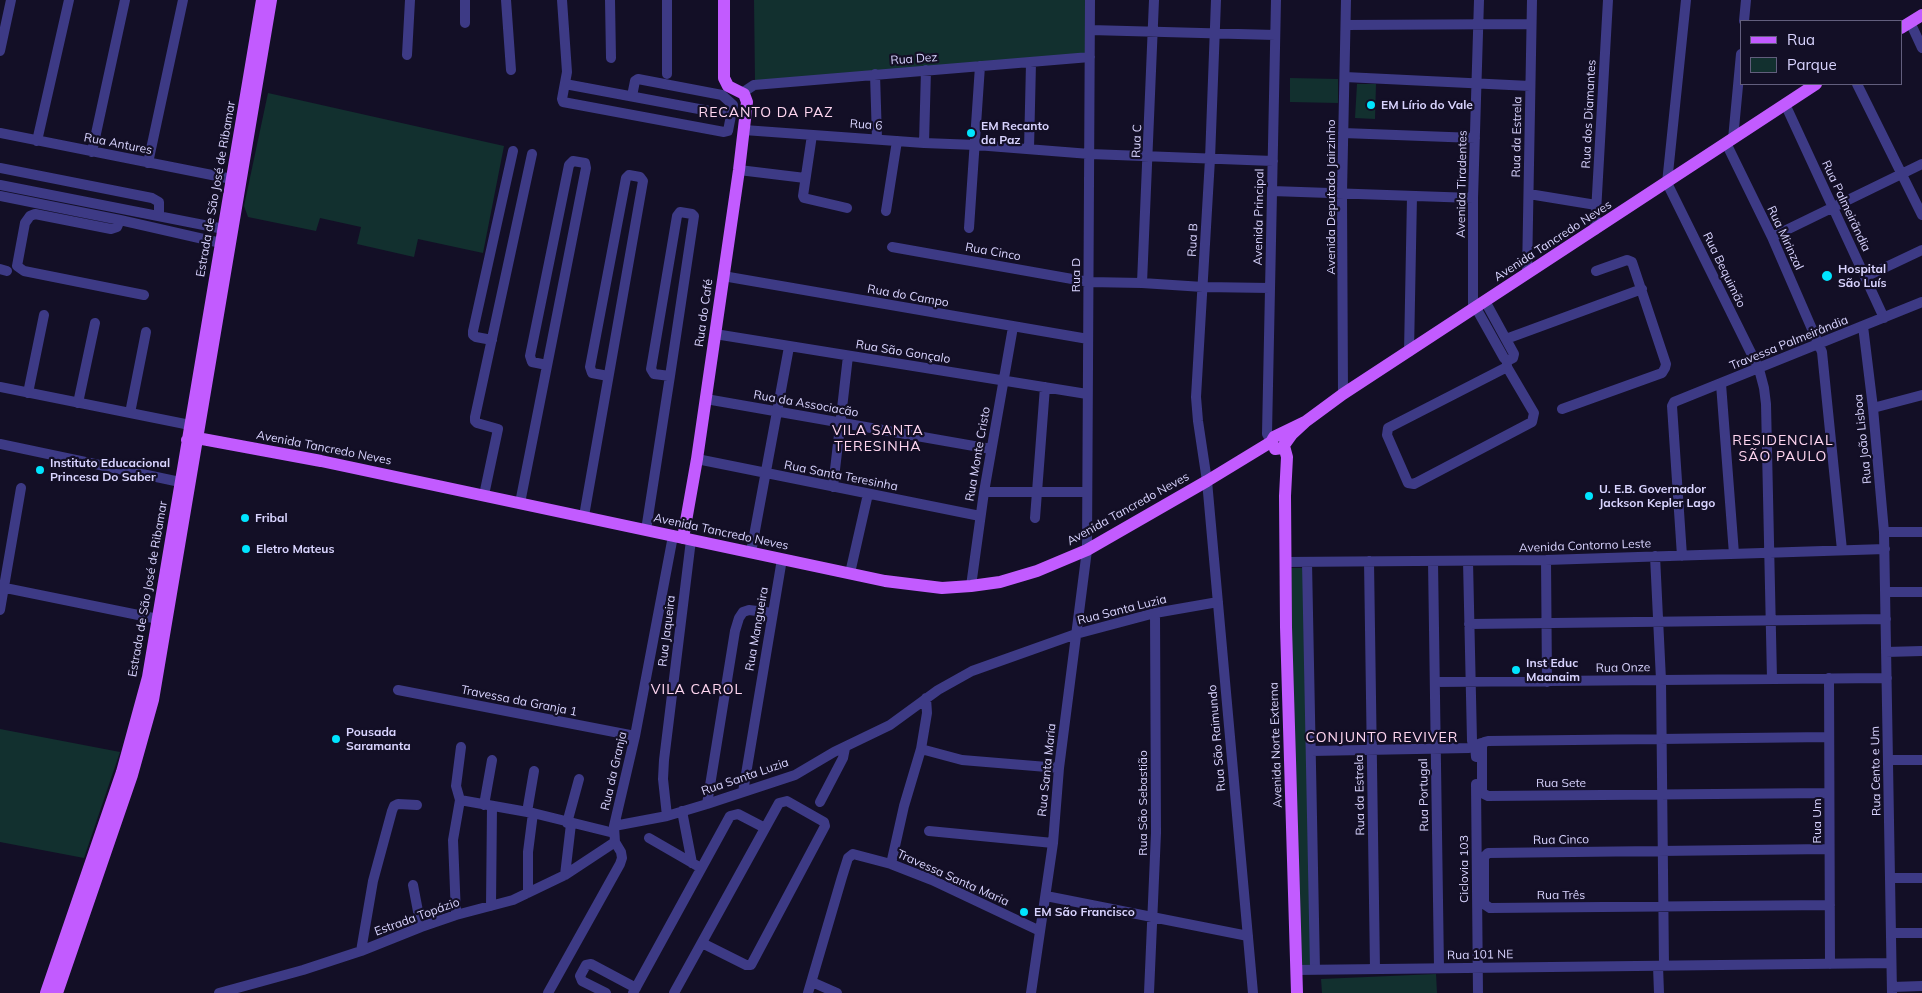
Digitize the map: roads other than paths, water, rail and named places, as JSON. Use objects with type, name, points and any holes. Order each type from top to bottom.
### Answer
[{"type":"main road","name":"Estrada de São José de Ribamar","points":[[46,993],[128,755],[146,684],[180,482],[192,439],[190,425],[262,0]]},
{"type":"main road","name":"Estrada de São José de Ribamar","points":[[57,993],[148,723],[156,685],[192,439],[272,0]]},
{"type":"main road","points":[[724,0],[724,78],[728,86],[742,93]]},
{"type":"main road","points":[[1905,25],[1922,14]]},
{"type":"main road","name":"Avenida Tancredo Neves","points":[[192,439],[484,495],[914,586],[942,588],[1000,582],[1037,571],[1087,550],[1227,469],[1276,444],[1343,394],[1814,85]]},
{"type":"main road","name":"Rua do Café","points":[[682,538],[697,459],[739,170],[747,102],[746,96],[742,93]]},
{"type":"main road","name":"Avenida Tancredo Neves","points":[[1292,434],[1305,422]]},
{"type":"main road","name":"Avenida Norte Externa","points":[[1292,434],[1276,444],[1285,496],[1285,562],[1297,993]]},
{"type":"street","points":[[0,52],[11,0]]},
{"type":"street","points":[[37,141],[69,0]]},
{"type":"street","points":[[92,152],[125,0]]},
{"type":"street","points":[[148,163],[184,0]]},
{"type":"street","points":[[407,55],[410,0]]},
{"type":"street","points":[[465,0],[465,23]]},
{"type":"street","points":[[506,0],[511,70]]},
{"type":"street","points":[[562,0],[566,81],[563,102],[726,132],[733,104],[722,95],[638,80],[635,81],[632,96]]},
{"type":"street","points":[[610,0],[611,58]]},
{"type":"street","points":[[667,0],[667,74]]},
{"type":"street","name":"Rua D","points":[[1087,550],[1090,0]]},
{"type":"street","name":"Rua C","points":[[1142,283],[1149,156],[1154,0]]},
{"type":"street","name":"Rua B","points":[[1207,481],[1196,397],[1210,159],[1216,0]]},
{"type":"street","name":"Avenida Principal","points":[[1276,0],[1270,288],[1276,444]]},
{"type":"street","name":"Avenida Deputado Jairzinho","points":[[1343,394],[1342,193],[1346,0]]},
{"type":"street","name":"Avenida Tiradentes","points":[[1478,306],[1473,198],[1479,0]]},
{"type":"street","name":"Rua da Estrela","points":[[1527,274],[1532,0]]},
{"type":"street","name":"Rua dos Diamantes","points":[[1595,230],[1608,0]]},
{"type":"street","points":[[1667,183],[1686,0]]},
{"type":"street","points":[[1744,20],[1746,0]]},
{"type":"street","points":[[1346,25],[1532,24]]},
{"type":"street","points":[[1905,25],[1922,48]]},
{"type":"street","points":[[1090,30],[1275,35]]},
{"type":"street","name":"Rua Dez","points":[[742,93],[754,85],[1090,57]]},
{"type":"street","points":[[1730,141],[1740,62]]},
{"type":"street","points":[[1029,149],[1031,63]]},
{"type":"street","points":[[970,228],[980,66]]},
{"type":"street","points":[[924,143],[926,70]]},
{"type":"street","points":[[874,74],[877,139]]},
{"type":"street","points":[[1345,77],[1530,86]]},
{"type":"street","points":[[566,81],[731,115]]},
{"type":"street","points":[[1858,85],[1922,215]]},
{"type":"street","name":"Rua Palmeirãndia","points":[[1785,104],[1884,318]]},
{"type":"street","name":"Rua 6","points":[[744,130],[976,145]]},
{"type":"street","points":[[1343,133],[1475,138]]},
{"type":"street","name":"Rua Antures","points":[[0,134],[232,180]]},
{"type":"street","points":[[812,135],[803,196],[804,198],[847,208]]},
{"type":"street","points":[[886,211],[897,141]]},
{"type":"street","name":"Rua Mirinzal","points":[[1730,141],[1824,361],[1842,550]]},
{"type":"street","points":[[976,145],[1090,154],[1272,161]]},
{"type":"street","points":[[492,340],[476,337],[473,335],[473,331],[513,151]]},
{"type":"street","points":[[484,495],[498,432],[495,428],[477,423],[475,417],[532,154]]},
{"type":"street","points":[[520,503],[586,168],[584,163],[573,161],[569,165],[530,356],[532,362],[547,365]]},
{"type":"street","points":[[1772,237],[1922,164]]},
{"type":"street","points":[[0,168],[152,198],[159,202],[159,216]]},
{"type":"street","points":[[739,170],[806,178]]},
{"type":"street","points":[[584,516],[643,181],[640,177],[629,175],[626,178],[590,367],[592,373],[608,376]]},
{"type":"street","name":"Rua Bequimão","points":[[1667,183],[1759,369],[1766,404],[1772,679]]},
{"type":"street","points":[[0,185],[224,229]]},
{"type":"street","points":[[1272,190],[1473,198]]},
{"type":"street","points":[[1529,194],[1596,205]]},
{"type":"street","points":[[0,196],[221,243]]},
{"type":"street","points":[[1408,352],[1412,196]]},
{"type":"street","points":[[646,530],[670,376],[694,216],[680,212],[677,216],[651,369],[654,374],[670,376]]},
{"type":"street","points":[[120,220],[118,227],[111,229],[35,214],[30,216],[25,223],[17,266],[24,271],[144,295]]},
{"type":"street","name":"Rua Cinco","points":[[892,247],[1089,282],[1270,288]]},
{"type":"street","points":[[1865,277],[1922,250]]},
{"type":"street","points":[[1562,408],[1664,371],[1666,364],[1632,262],[1627,260],[1596,271]]},
{"type":"street","name":"Rua do Campo","points":[[723,276],[1088,339]]},
{"type":"street","points":[[1506,339],[1642,289]]},
{"type":"street","name":"Travessa Palmeirândia","points":[[1682,556],[1672,411],[1672,406],[1676,400],[1759,369],[1922,302]]},
{"type":"street","points":[[1478,306],[1506,339],[1514,354],[1513,358],[1507,364],[1388,428],[1387,435],[1408,483],[1414,484],[1532,422],[1534,413],[1507,364],[1478,306]]},
{"type":"street","points":[[28,393],[44,315]]},
{"type":"street","points":[[78,403],[95,323]]},
{"type":"street","name":"Rua João Lisboa","points":[[1863,326],[1873,408],[1885,549]]},
{"type":"street","name":"Rua Monte Cristo","points":[[971,586],[980,516],[1013,327]]},
{"type":"street","points":[[130,413],[146,332]]},
{"type":"street","name":"Rua São Gonçalo","points":[[715,334],[1088,394]]},
{"type":"street","points":[[751,552],[789,347]]},
{"type":"street","points":[[833,487],[848,356]]},
{"type":"street","points":[[1721,384],[1734,554]]},
{"type":"street","points":[[0,387],[190,425]]},
{"type":"street","points":[[1035,518],[1045,387]]},
{"type":"street","points":[[1873,408],[1922,395]]},
{"type":"street","name":"Rua da Associacão","points":[[706,399],[991,449]]},
{"type":"street","points":[[0,444],[180,482]]},
{"type":"street","name":"Rua Santa Teresinha","points":[[697,459],[980,516]]},
{"type":"street","name":"Rua São Raimundo","points":[[1207,481],[1253,993]]},
{"type":"street","points":[[0,610],[2,587],[21,488]]},
{"type":"street","points":[[984,492],[1088,492]]},
{"type":"street","points":[[850,573],[868,494]]},
{"type":"street","points":[[1884,532],[1922,532]]},
{"type":"street","name":"Rua da Granja","points":[[548,993],[620,864],[621,852],[614,834],[682,538]]},
{"type":"street","name":"Rua Jaqueira","points":[[667,816],[663,779],[664,760],[682,538]]},
{"type":"street","name":"Avenida Contorno Leste","points":[[1285,562],[1546,560],[1885,549]]},
{"type":"street","name":"Rua Cento e Um","points":[[1885,549],[1892,990]]},
{"type":"street","name":"Rua Santa Maria","points":[[1031,993],[1053,843],[1059,768],[1087,550]]},
{"type":"street","points":[[1655,556],[1661,680]]},
{"type":"street","name":"Rua Mangueira","points":[[743,792],[782,559]]},
{"type":"street","points":[[1468,560],[1472,741],[1479,744]]},
{"type":"street","points":[[1546,560],[1547,682]]},
{"type":"street","name":"Rua da Estrela","points":[[1370,561],[1375,969]]},
{"type":"street","name":"Rua Portugal","points":[[1434,561],[1439,968]]},
{"type":"street","points":[[1307,562],[1315,970]]},
{"type":"street","points":[[2,587],[158,619]]},
{"type":"street","points":[[1885,592],[1922,592]]},
{"type":"street","name":"Rua Santa Luzia","points":[[614,834],[794,775],[834,752],[890,725],[943,686],[972,671],[1076,634],[1155,613],[1218,602]]},
{"type":"street","points":[[707,804],[735,631],[739,618],[743,612],[748,610],[773,613]]},
{"type":"street","name":"Rua São Sebastião","points":[[1149,993],[1156,833],[1155,613]]},
{"type":"street","points":[[1469,624],[1886,619]]},
{"type":"street","points":[[1886,652],[1922,651]]},
{"type":"street","name":"Rua Um","points":[[1829,678],[1830,964]]},
{"type":"street","name":"Rua Onze","points":[[1435,682],[1887,678]]},
{"type":"street","name":"Rua Onze","points":[[1661,680],[1663,794]]},
{"type":"street","name":"Travessa da Granja 1","points":[[398,690],[635,736]]},
{"type":"street","points":[[891,864],[904,806],[921,749],[927,713],[926,698]]},
{"type":"street","points":[[1311,751],[1469,748],[1479,744],[1662,739],[1829,737]]},
{"type":"street","name":"Rua Sete","points":[[1479,744],[1482,746],[1482,793],[1488,796],[1829,793]]},
{"type":"street","name":"Ciclovia 103","points":[[1478,993],[1480,880],[1479,744]]},
{"type":"street","points":[[456,914],[453,840],[460,800],[456,786],[461,747]]},
{"type":"street","points":[[820,802],[843,758],[845,748]]},
{"type":"street","points":[[921,749],[962,760],[1059,768]]},
{"type":"street","points":[[490,906],[488,806],[492,760]]},
{"type":"street","points":[[1888,760],[1922,760]]},
{"type":"street","points":[[528,893],[528,852],[534,771]]},
{"type":"street","points":[[565,875],[569,823],[578,779]]},
{"type":"street","points":[[1659,993],[1664,936],[1663,794]]},
{"type":"street","points":[[460,800],[530,813],[614,834]]},
{"type":"street","points":[[674,993],[779,803],[786,801],[825,824],[751,965],[746,966],[702,943]]},
{"type":"street","points":[[360,952],[374,881],[392,811],[394,806],[398,804],[417,805]]},
{"type":"street","points":[[682,811],[697,865]]},
{"type":"street","points":[[606,993],[582,981],[580,976],[586,965],[590,964],[635,991],[697,865],[730,816],[738,814],[765,828]]},
{"type":"street","points":[[929,831],[1053,843]]},
{"type":"street","name":"Estrada Topázio","points":[[219,993],[360,952],[456,914],[490,906],[528,893],[565,875],[614,834]]},
{"type":"street","points":[[649,838],[697,865]]},
{"type":"street","name":"Rua Cinco","points":[[1480,880],[1484,857],[1488,853],[1829,849]]},
{"type":"street","name":"Travessa Santa Maria","points":[[812,982],[819,952],[848,858],[853,854],[891,864],[966,895],[1040,931]]},
{"type":"street","points":[[1890,878],[1922,878]]},
{"type":"street","name":"Rua Três","points":[[1480,880],[1484,904],[1490,908],[1830,905]]},
{"type":"street","points":[[414,885],[421,927]]},
{"type":"street","points":[[1046,896],[1152,919],[1248,936]]},
{"type":"street","points":[[1891,933],[1922,933]]},
{"type":"street","name":"Rua 101 NE","points":[[1296,970],[1892,963]]},
{"type":"street","points":[[808,993],[812,982],[837,993]]},
{"type":"street","points":[[1892,990],[1922,986]]},
{"type":"place","name":"EM Lírio do Vale","points":[[1371,105]]},
{"type":"place","name":"EM Recanto da Paz","points":[[971,133]]},
{"type":"place","name":"Hospital São Luís","points":[[1827,276]]},
{"type":"place","name":"Instituto Educacional Princesa Do Saber","points":[[40,470]]},
{"type":"place","name":"U. E.B. Governador Jackson Kepler Lago","points":[[1589,496]]},
{"type":"place","name":"Fribal","points":[[245,518]]},
{"type":"place","name":"Eletro Mateus","points":[[246,549]]},
{"type":"place","name":"Inst Educ Maanaim","points":[[1516,670]]},
{"type":"place","name":"Pousada Saramanta","points":[[336,739]]},
{"type":"place","name":"EM São Francisco","points":[[1024,912]]},
{"type":"district","name":"RECANTO DA PAZ","points":[[766,113]]},
{"type":"district","name":"VILA SANTA TERESINHA","points":[[878,440]]},
{"type":"district","name":"RESIDENCIAL SÃO PAULO","points":[[1783,450]]},
{"type":"district","name":"VILA CAROL","points":[[697,690]]},
{"type":"district","name":"CONJUNTO REVIVER","points":[[1382,738]]}]
